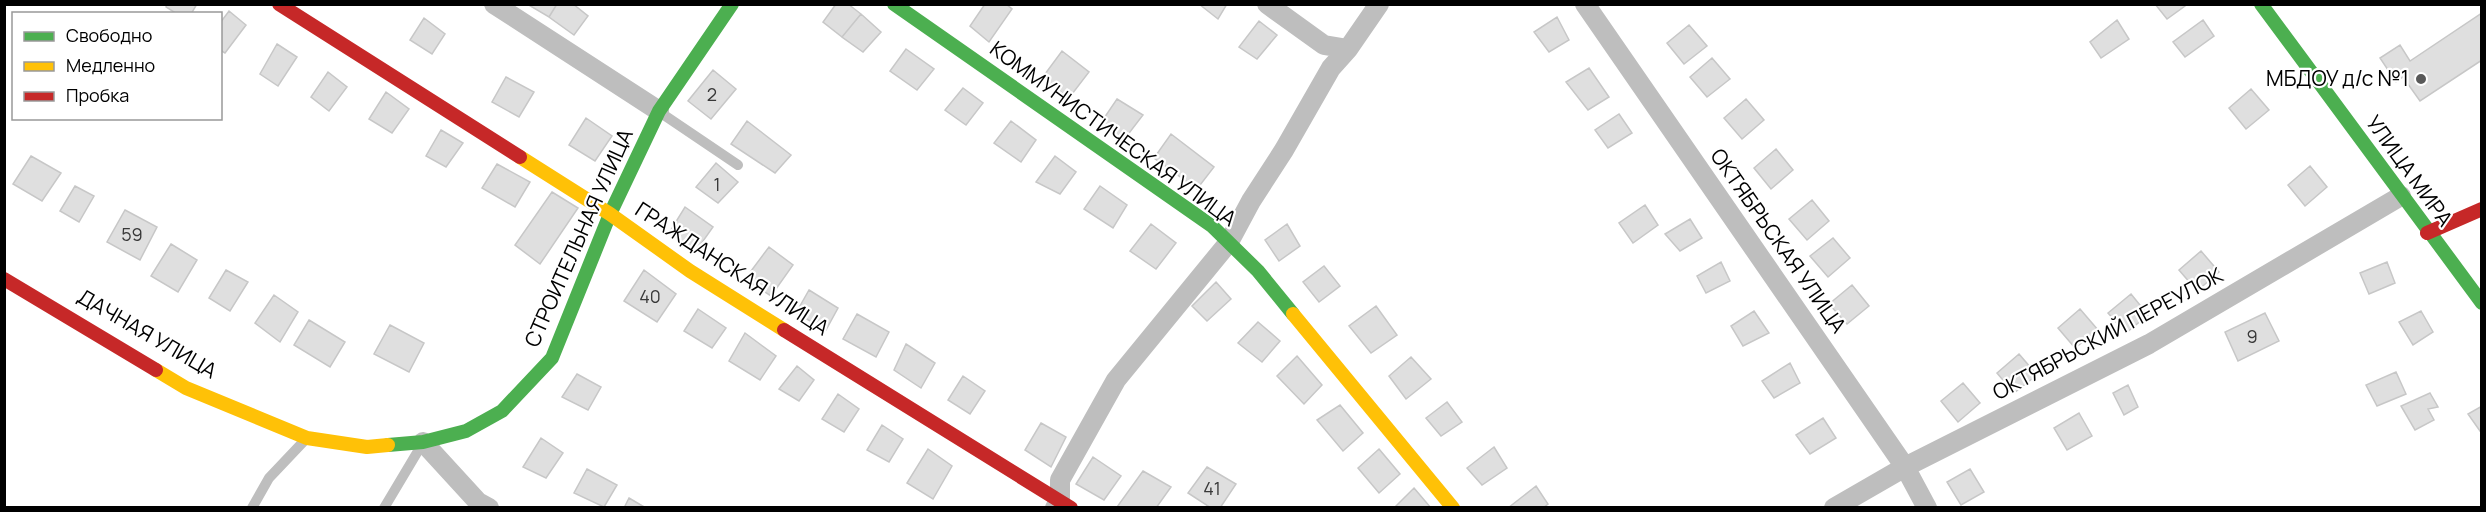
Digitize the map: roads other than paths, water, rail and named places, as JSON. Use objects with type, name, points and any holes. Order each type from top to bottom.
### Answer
[{"type":"street","name":"ГРАЖДАНСКАЯ УЛИЦА","points":[[279,4],[610,214],[690,271],[1062,505]]},
{"type":"street","points":[[494,4],[659,111]]},
{"type":"street","name":"СТРОИТЕЛЬНАЯ УЛИЦА","points":[[423,442],[466,431],[502,411],[552,358],[610,214],[659,111],[732,4]]},
{"type":"street","name":"КОММУНИСТИЧЕСКАЯ УЛИЦА","points":[[894,4],[1212,226],[1258,271],[1453,507]]},
{"type":"street","points":[[1267,4],[1324,45],[1348,49]]},
{"type":"street","points":[[1062,505],[1060,480],[1116,380],[1229,242],[1331,68],[1348,49],[1379,4]]},
{"type":"street","name":"ОКТЯБРЬСКАЯ УЛИЦА","points":[[1585,4],[1905,467],[1927,507]]},
{"type":"street","name":"УЛИЦА МИРА","points":[[2261,4],[2481,303]]},
{"type":"street","name":"ОКТЯБРЬСКИЙ ПЕРЕУЛОК","points":[[1834,507],[1905,467],[2149,344],[2401,196]]},
{"type":"street","points":[[2427,232],[2481,210]]},
{"type":"street","name":"ДАЧНАЯ УЛИЦА","points":[[4,279],[186,388],[307,438],[367,447],[423,442]]},
{"type":"street","points":[[423,442],[478,502],[489,507]]},
{"type":"lane","points":[[659,111],[738,165]]},
{"type":"lane","points":[[252,507],[269,478],[307,438]]},
{"type":"lane","points":[[384,507],[423,442]]},
{"type":"place","name":"МБДОУ д/с №1","points":[[2421,79]]}]
